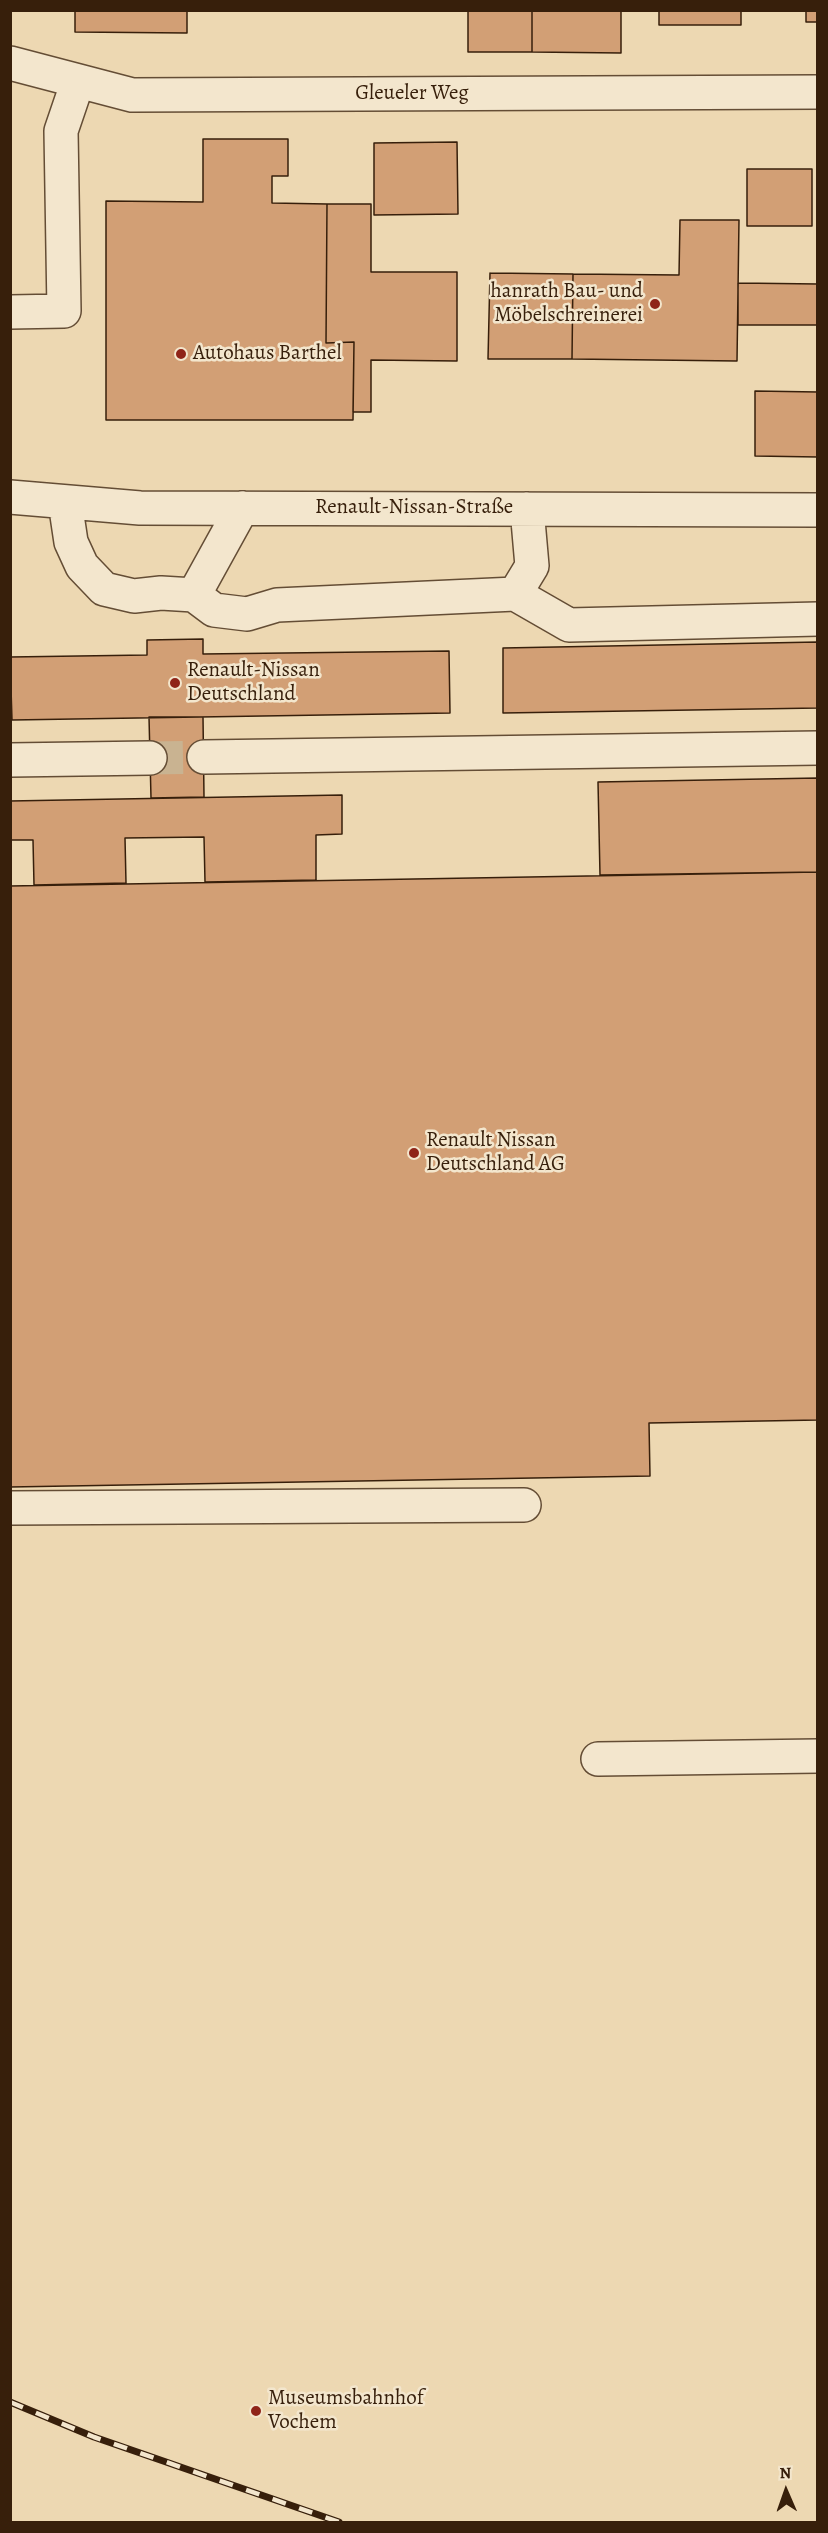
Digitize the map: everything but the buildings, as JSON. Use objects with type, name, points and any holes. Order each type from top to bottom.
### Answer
[{"type":"street","name":"Gleueler Weg","points":[[10,63],[132,95],[818,92]]},
{"type":"street","points":[[10,312],[64,311],[61,131],[78,81]]},
{"type":"street","name":"Renault-Nissan-Straße","points":[[10,497],[140,508],[818,510]]},
{"type":"street","points":[[65,502],[71,542],[82,566],[104,589],[134,596],[161,593],[194,595],[214,610],[247,614],[277,605],[515,594],[568,625],[818,619]]},
{"type":"street","points":[[194,595],[242,508]]},
{"type":"street","points":[[515,594],[532,566],[527,509]]},
{"type":"street","points":[[204,757],[818,748]]},
{"type":"street","points":[[10,760],[150,758]]},
{"type":"street","points":[[10,1508],[524,1505]]},
{"type":"street","points":[[598,1759],[818,1756]]},
{"type":"tunnel","points":[[150,758],[204,757]]},
{"type":"railway","points":[[10,2402],[94,2437],[339,2522]]},
{"type":"place","name":"hanrath Bau- und Möbelschreinerei","points":[[655,304]]},
{"type":"place","name":"Autohaus Barthel","points":[[181,354]]},
{"type":"place","name":"Renault-Nissan Deutschland","points":[[175,683]]},
{"type":"place","name":"Renault Nissan Deutschland AG","points":[[414,1153]]},
{"type":"place","name":"Museumsbahnhof Vochem","points":[[256,2411]]}]
